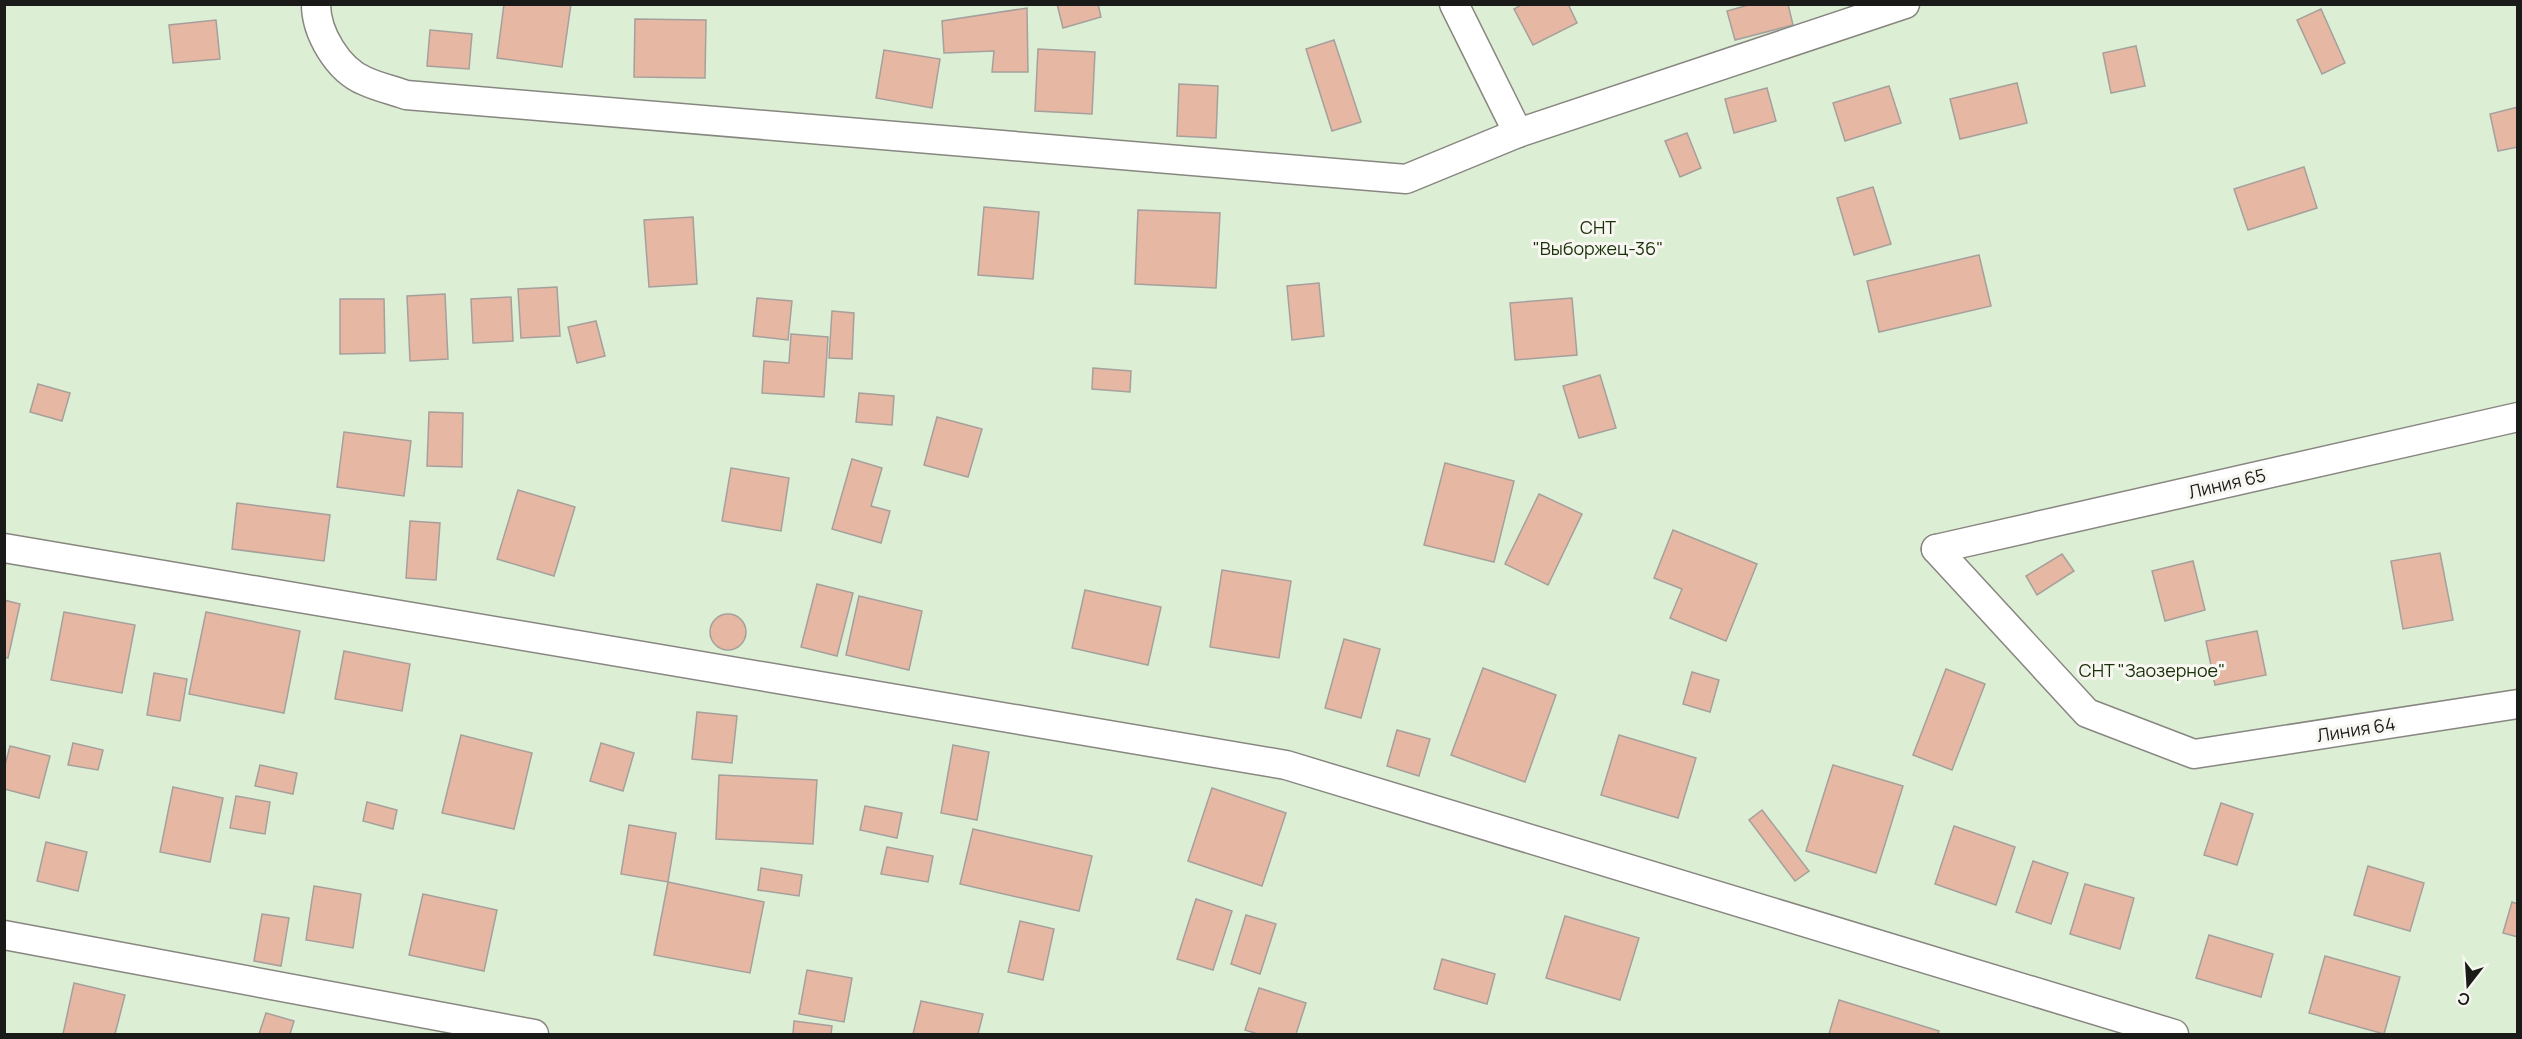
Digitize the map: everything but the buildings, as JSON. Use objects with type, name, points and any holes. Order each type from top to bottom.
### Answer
[{"type":"street","points":[[316,4],[316,14],[330,53],[362,81],[406,95],[1406,179],[1518,133],[1905,4]]},
{"type":"street","points":[[1454,4],[1518,133]]},
{"type":"street","name":"Линия 65","points":[[2194,754],[2087,712],[1936,549],[2517,417]]},
{"type":"street","points":[[4,548],[1286,765],[2174,1035]]},
{"type":"street","name":"Линия 64","points":[[2194,754],[2517,704]]},
{"type":"street","points":[[4,935],[534,1035]]},
{"type":"green space","name":"СНТ \"Заозерное\"","points":[[5,5],[2517,5],[2517,1034],[5,1034]]},
{"type":"park label","name":"СНТ \"Выборжец-36\"","points":[[1598,237]]}]
